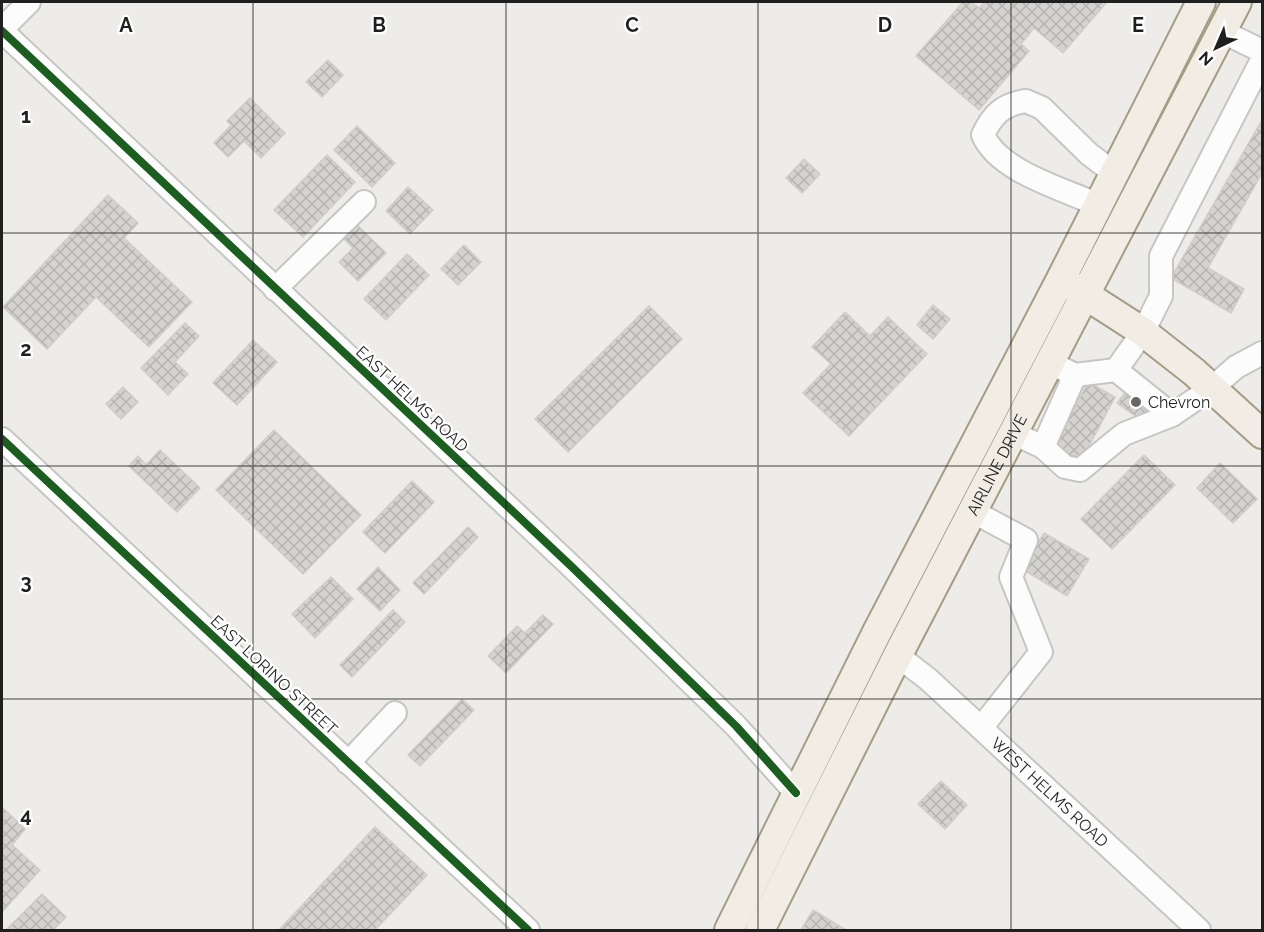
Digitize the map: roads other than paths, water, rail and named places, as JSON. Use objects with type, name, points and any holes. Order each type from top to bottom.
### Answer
[{"type":"main road","name":"AIRLINE DRIVE","points":[[729,930],[877,632],[1061,279],[1201,2]]},
{"type":"main road","name":"AIRLINE DRIVE","points":[[760,930],[898,656],[1015,434],[1063,369],[1086,296],[1237,2]]},
{"type":"main road","points":[[1061,279],[1143,332],[1212,388],[1263,434]]},
{"type":"street","points":[[2,30],[29,2]]},
{"type":"street","name":"EAST HELMS ROAD","points":[[2,30],[612,606],[736,726],[796,793]]},
{"type":"street","points":[[1221,32],[1263,51]]},
{"type":"street","points":[[1116,370],[1143,332],[1161,296],[1161,256],[1263,60]]},
{"type":"street","points":[[1098,206],[1021,171],[987,143],[983,135],[987,126],[1002,108],[1026,101],[1042,108],[1089,154],[1114,173]]},
{"type":"street","points":[[274,288],[364,202]]},
{"type":"street","points":[[1015,434],[1043,447],[1065,467],[1080,470],[1124,434],[1172,415],[1212,388],[1236,367],[1263,353]]},
{"type":"street","points":[[1043,447],[1063,369],[1116,370],[1172,415]]},
{"type":"street","name":"EAST LORINO STREET","points":[[2,439],[528,930]]},
{"type":"street","points":[[974,512],[1026,540],[1011,577],[1041,652],[981,728]]},
{"type":"street","name":"WEST HELMS ROAD","points":[[898,656],[981,728],[1199,930]]},
{"type":"street","points":[[348,763],[395,713]]},
{"type":"place","name":"Chevron","points":[[1136,402]]}]
